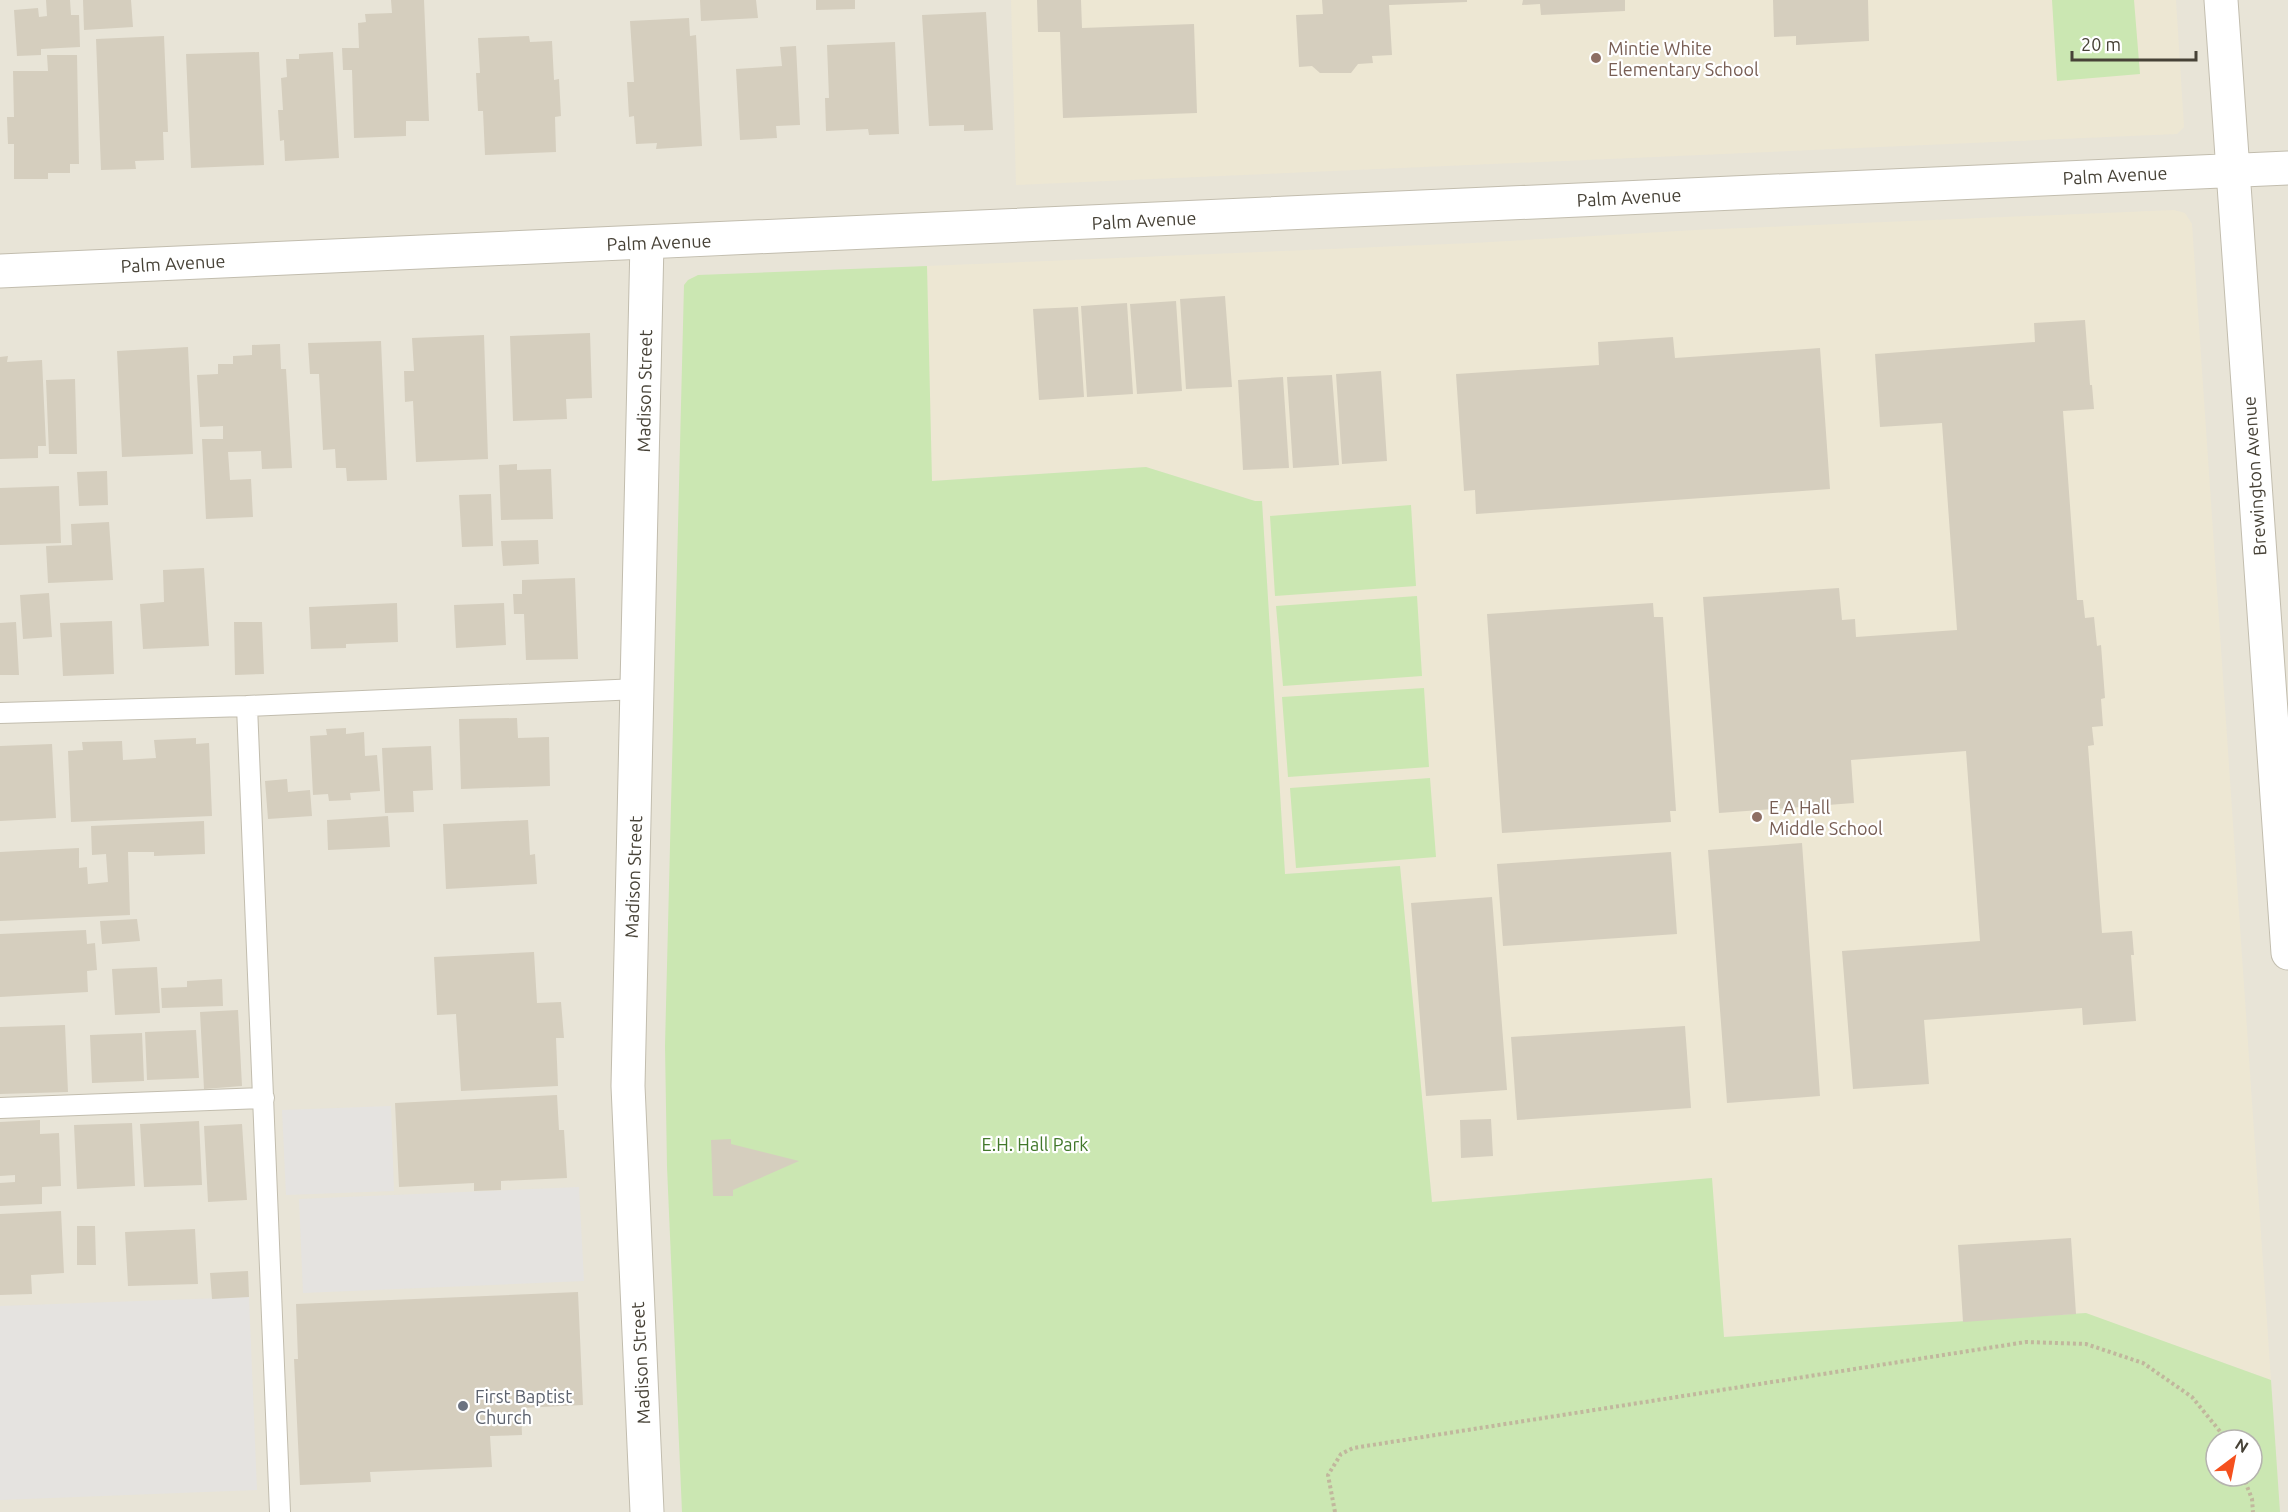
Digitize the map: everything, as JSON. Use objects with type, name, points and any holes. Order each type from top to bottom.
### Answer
[{"type":"street","name":"Brewington Avenue","points":[[2221,0],[2232,169],[2283,808],[2288,953]]},
{"type":"street","name":"Palm Avenue","points":[[0,271],[2288,168]]},
{"type":"street","name":"Madison Street","points":[[647,242],[628,1086],[647,1512]]},
{"type":"lane","points":[[0,713],[247,706],[638,689]]},
{"type":"lane","points":[[247,706],[280,1512]]},
{"type":"lane","points":[[0,1108],[264,1098]]},
{"type":"path","points":[[1335,1512],[1328,1475],[1341,1454],[1353,1448],[2026,1342],[2086,1344],[2143,1363],[2192,1397],[2217,1428]]},
{"type":"path","points":[[2248,1488],[2252,1499],[2253,1512]]},
{"type":"shaded area","points":[[0,0],[2288,0],[2288,1512],[0,1512]]},
{"type":"shaded area","name":"Mintie White Elementary School","points":[[1011,0],[2176,0],[2184,127],[2177,134],[1016,185]]},
{"type":"shaded area","name":"E A Hall Middle School","points":[[2174,210],[2185,213],[2192,224],[2271,1380],[2085,1313],[1724,1337],[1711,1178],[1432,1202],[1400,866],[1285,874],[1262,501],[1255,501],[1146,467],[931,481],[927,266]]},
{"type":"shaded area","points":[[391,1106],[394,1191],[286,1195],[282,1110]]},
{"type":"shaded area","points":[[579,1187],[584,1281],[303,1293],[299,1199]]},
{"type":"shaded area","points":[[249,1297],[257,1490],[0,1500],[0,1306]]},
{"type":"green space","points":[[2052,0],[2134,0],[2140,74],[2057,81]]},
{"type":"green space","name":"E.H. Hall Park","points":[[927,266],[932,481],[1146,467],[1255,501],[1262,501],[1285,874],[1400,866],[1432,1202],[1712,1178],[1724,1337],[2086,1313],[2271,1380],[2280,1512],[682,1512],[667,1167],[665,1046],[684,285],[698,275]]},
{"type":"green space","points":[[1411,505],[1416,586],[1275,596],[1270,516]]},
{"type":"green space","points":[[1417,596],[1422,676],[1283,686],[1276,606]]},
{"type":"green space","points":[[1424,688],[1429,767],[1288,777],[1282,697]]},
{"type":"green space","points":[[1430,778],[1436,857],[1296,868],[1290,788]]},
{"type":"building","points":[[46,0],[70,0],[71,15],[79,15],[80,47],[41,49],[41,55],[17,56],[14,10],[38,8],[39,17],[47,16]]},
{"type":"building","points":[[83,0],[131,0],[133,27],[84,30]]},
{"type":"building","points":[[391,0],[424,0],[429,121],[406,121],[406,136],[354,138],[352,70],[343,70],[342,48],[359,48],[358,23],[366,22],[365,14],[392,13]]},
{"type":"building","points":[[700,0],[756,0],[758,18],[701,21]]},
{"type":"building","points":[[816,0],[855,0],[855,9],[816,10]]},
{"type":"building","points":[[1037,0],[1081,0],[1082,28],[1194,24],[1197,113],[1063,118],[1060,32],[1038,32]]},
{"type":"building","points":[[1322,0],[1467,0],[1467,2],[1389,5],[1392,55],[1372,56],[1373,63],[1358,64],[1351,73],[1320,73],[1312,66],[1299,67],[1296,15],[1323,14]]},
{"type":"building","points":[[1523,0],[1625,0],[1625,11],[1541,15],[1540,4],[1522,5]]},
{"type":"building","points":[[1773,0],[1868,0],[1869,41],[1796,45],[1796,36],[1774,37]]},
{"type":"building","points":[[986,12],[993,130],[964,131],[964,125],[929,126],[922,15]]},
{"type":"building","points":[[689,18],[690,36],[696,35],[702,146],[656,149],[657,143],[636,144],[634,116],[629,117],[627,82],[634,82],[630,21]]},
{"type":"building","points":[[164,36],[168,132],[163,132],[164,160],[135,161],[136,169],[101,170],[96,39]]},
{"type":"building","points":[[529,36],[530,42],[552,41],[554,80],[559,79],[561,116],[555,117],[556,152],[485,155],[483,111],[478,111],[476,73],[480,73],[478,38]]},
{"type":"building","points":[[895,42],[899,134],[869,135],[868,129],[826,131],[825,98],[829,98],[827,45]]},
{"type":"building","points":[[796,46],[800,125],[776,126],[777,138],[740,140],[736,69],[782,66],[780,47]]},
{"type":"building","points":[[259,52],[264,165],[191,168],[186,54]]},
{"type":"building","points":[[333,52],[339,158],[285,161],[284,140],[280,141],[278,110],[283,110],[281,78],[287,77],[286,59],[299,59],[299,54]]},
{"type":"building","points":[[47,55],[77,55],[79,164],[70,164],[70,173],[48,173],[48,179],[14,179],[14,144],[8,144],[7,117],[14,117],[13,71],[48,71]]},
{"type":"building","points":[[1225,296],[1232,387],[1186,389],[1180,299]]},
{"type":"building","points":[[1176,301],[1182,391],[1137,394],[1130,304]]},
{"type":"building","points":[[1127,303],[1133,394],[1087,397],[1081,306]]},
{"type":"building","points":[[1078,307],[1084,397],[1039,400],[1033,309]]},
{"type":"building","points":[[2085,320],[2094,409],[2063,411],[2077,600],[2083,600],[2085,618],[2094,617],[2097,646],[2101,645],[2105,698],[2101,699],[2103,726],[2092,727],[2094,745],[2088,746],[2102,933],[2132,931],[2134,955],[2131,955],[2136,1021],[2083,1025],[2082,1008],[1924,1020],[1929,1084],[1853,1089],[1842,951],[1980,941],[1966,751],[1851,760],[1854,803],[1719,813],[1703,597],[1839,588],[1842,620],[1855,619],[1856,637],[1957,630],[1942,423],[1880,427],[1875,354],[2035,342],[2034,323]]},
{"type":"building","points":[[590,333],[592,398],[566,399],[567,419],[513,421],[510,336]]},
{"type":"building","points":[[484,335],[488,459],[416,462],[413,401],[405,402],[404,371],[414,371],[412,338]]},
{"type":"building","points":[[1673,337],[1675,358],[1820,348],[1830,489],[1476,514],[1475,490],[1464,491],[1456,374],[1599,365],[1598,342]]},
{"type":"building","points":[[381,341],[387,480],[347,481],[346,468],[336,468],[335,449],[323,450],[319,374],[310,374],[308,343]]},
{"type":"building","points":[[280,344],[281,369],[286,369],[292,468],[262,469],[261,451],[228,452],[230,480],[251,479],[253,517],[206,519],[202,439],[223,439],[223,426],[200,427],[197,375],[218,374],[218,364],[233,364],[233,356],[252,355],[252,345]]},
{"type":"building","points":[[188,347],[193,454],[122,457],[117,351]]},
{"type":"building","points":[[8,356],[7,362],[42,360],[46,446],[38,446],[38,458],[0,459],[0,357]]},
{"type":"building","points":[[1381,371],[1387,461],[1342,464],[1336,374]]},
{"type":"building","points":[[1332,375],[1339,465],[1293,468],[1287,377]]},
{"type":"building","points":[[1283,377],[1289,468],[1243,470],[1238,380]]},
{"type":"building","points":[[75,379],[77,454],[49,454],[46,380]]},
{"type":"building","points":[[517,464],[517,470],[551,469],[553,519],[501,520],[499,465]]},
{"type":"building","points":[[107,471],[108,505],[79,506],[77,472]]},
{"type":"building","points":[[59,486],[61,543],[0,545],[0,488]]},
{"type":"building","points":[[491,494],[493,546],[462,547],[459,495]]},
{"type":"building","points":[[109,522],[113,580],[48,583],[46,546],[72,545],[71,524]]},
{"type":"building","points":[[538,540],[539,564],[503,566],[501,541]]},
{"type":"building","points":[[204,568],[209,646],[143,649],[140,604],[164,602],[163,570]]},
{"type":"building","points":[[575,578],[578,659],[526,660],[524,614],[514,614],[513,594],[522,594],[522,580]]},
{"type":"building","points":[[49,593],[52,637],[23,639],[20,595]]},
{"type":"building","points":[[397,603],[398,642],[346,644],[346,648],[311,649],[309,607]]},
{"type":"building","points":[[504,603],[506,645],[456,648],[454,605]]},
{"type":"building","points":[[1653,603],[1654,617],[1663,617],[1676,811],[1670,811],[1671,822],[1502,833],[1487,614]]},
{"type":"building","points":[[112,621],[114,674],[63,676],[60,623]]},
{"type":"building","points":[[16,622],[19,675],[0,675],[0,623]]},
{"type":"building","points":[[234,622],[262,622],[264,674],[235,675]]},
{"type":"building","points":[[517,718],[518,738],[549,737],[550,786],[461,789],[459,719]]},
{"type":"building","points":[[346,728],[346,734],[364,732],[365,756],[377,755],[380,791],[350,793],[351,800],[329,801],[328,794],[313,795],[310,736],[327,735],[326,729]]},
{"type":"building","points":[[196,738],[196,744],[209,743],[212,816],[71,822],[68,751],[83,750],[82,742],[122,741],[123,760],[156,758],[154,740]]},
{"type":"building","points":[[52,744],[56,818],[0,821],[0,746]]},
{"type":"building","points":[[431,746],[433,790],[413,791],[414,812],[385,813],[382,748]]},
{"type":"building","points":[[287,779],[288,792],[310,790],[312,816],[268,819],[265,781]]},
{"type":"building","points":[[388,816],[390,847],[328,850],[327,820]]},
{"type":"building","points":[[528,820],[530,855],[535,854],[537,884],[446,889],[443,824]]},
{"type":"building","points":[[204,821],[205,854],[154,856],[154,852],[128,852],[130,915],[0,921],[0,852],[79,848],[79,868],[87,867],[88,884],[108,882],[106,854],[92,855],[91,826]]},
{"type":"building","points":[[1802,843],[1820,1096],[1727,1103],[1708,850]]},
{"type":"building","points":[[1671,852],[1677,934],[1503,946],[1497,864]]},
{"type":"building","points":[[1492,897],[1507,1090],[1426,1096],[1411,903]]},
{"type":"building","points":[[137,919],[140,941],[102,944],[100,921]]},
{"type":"building","points":[[86,930],[87,944],[95,943],[97,970],[87,971],[88,992],[0,997],[0,934]]},
{"type":"building","points":[[534,952],[537,1003],[561,1002],[564,1038],[556,1038],[558,1086],[461,1091],[456,1014],[437,1015],[434,957]]},
{"type":"building","points":[[157,967],[160,1013],[115,1015],[112,969]]},
{"type":"building","points":[[222,979],[223,1006],[162,1008],[161,988],[187,987],[187,981]]},
{"type":"building","points":[[238,1010],[242,1086],[204,1089],[200,1012]]},
{"type":"building","points":[[65,1025],[68,1092],[0,1094],[0,1027]]},
{"type":"building","points":[[1685,1026],[1691,1108],[1517,1120],[1511,1037]]},
{"type":"building","points":[[196,1030],[199,1078],[147,1080],[145,1032]]},
{"type":"building","points":[[142,1033],[144,1081],[92,1083],[90,1035]]},
{"type":"building","points":[[557,1095],[559,1130],[564,1130],[567,1178],[501,1181],[501,1190],[474,1191],[474,1183],[399,1187],[395,1103]]},
{"type":"building","points":[[1491,1119],[1493,1156],[1461,1158],[1460,1120]]},
{"type":"building","points":[[40,1120],[40,1134],[59,1133],[61,1186],[42,1187],[42,1204],[0,1206],[0,1183],[15,1182],[15,1175],[0,1176],[0,1122]]},
{"type":"building","points":[[199,1121],[202,1185],[144,1187],[140,1124]]},
{"type":"building","points":[[132,1123],[135,1186],[77,1189],[74,1125]]},
{"type":"building","points":[[242,1124],[247,1200],[208,1202],[204,1126]]},
{"type":"building","points":[[731,1139],[731,1144],[799,1161],[733,1190],[733,1196],[713,1196],[711,1140]]},
{"type":"building","points":[[61,1211],[64,1273],[31,1275],[32,1294],[0,1295],[0,1214]]},
{"type":"building","points":[[77,1226],[95,1226],[96,1265],[77,1265]]},
{"type":"building","points":[[195,1229],[198,1284],[128,1286],[125,1232]]},
{"type":"building","points":[[2071,1238],[2076,1314],[1963,1322],[1958,1245]]},
{"type":"building","points":[[248,1271],[249,1297],[212,1299],[210,1273]]},
{"type":"building","points":[[578,1292],[583,1405],[521,1408],[522,1435],[490,1436],[492,1467],[370,1472],[371,1482],[300,1485],[294,1359],[298,1359],[296,1304]]},
{"type":"place","name":"Mintie White Elementary School","points":[[1596,58]]},
{"type":"place","name":"E A Hall Middle School","points":[[1757,817]]},
{"type":"place","name":"First Baptist Church","points":[[463,1406]]}]
